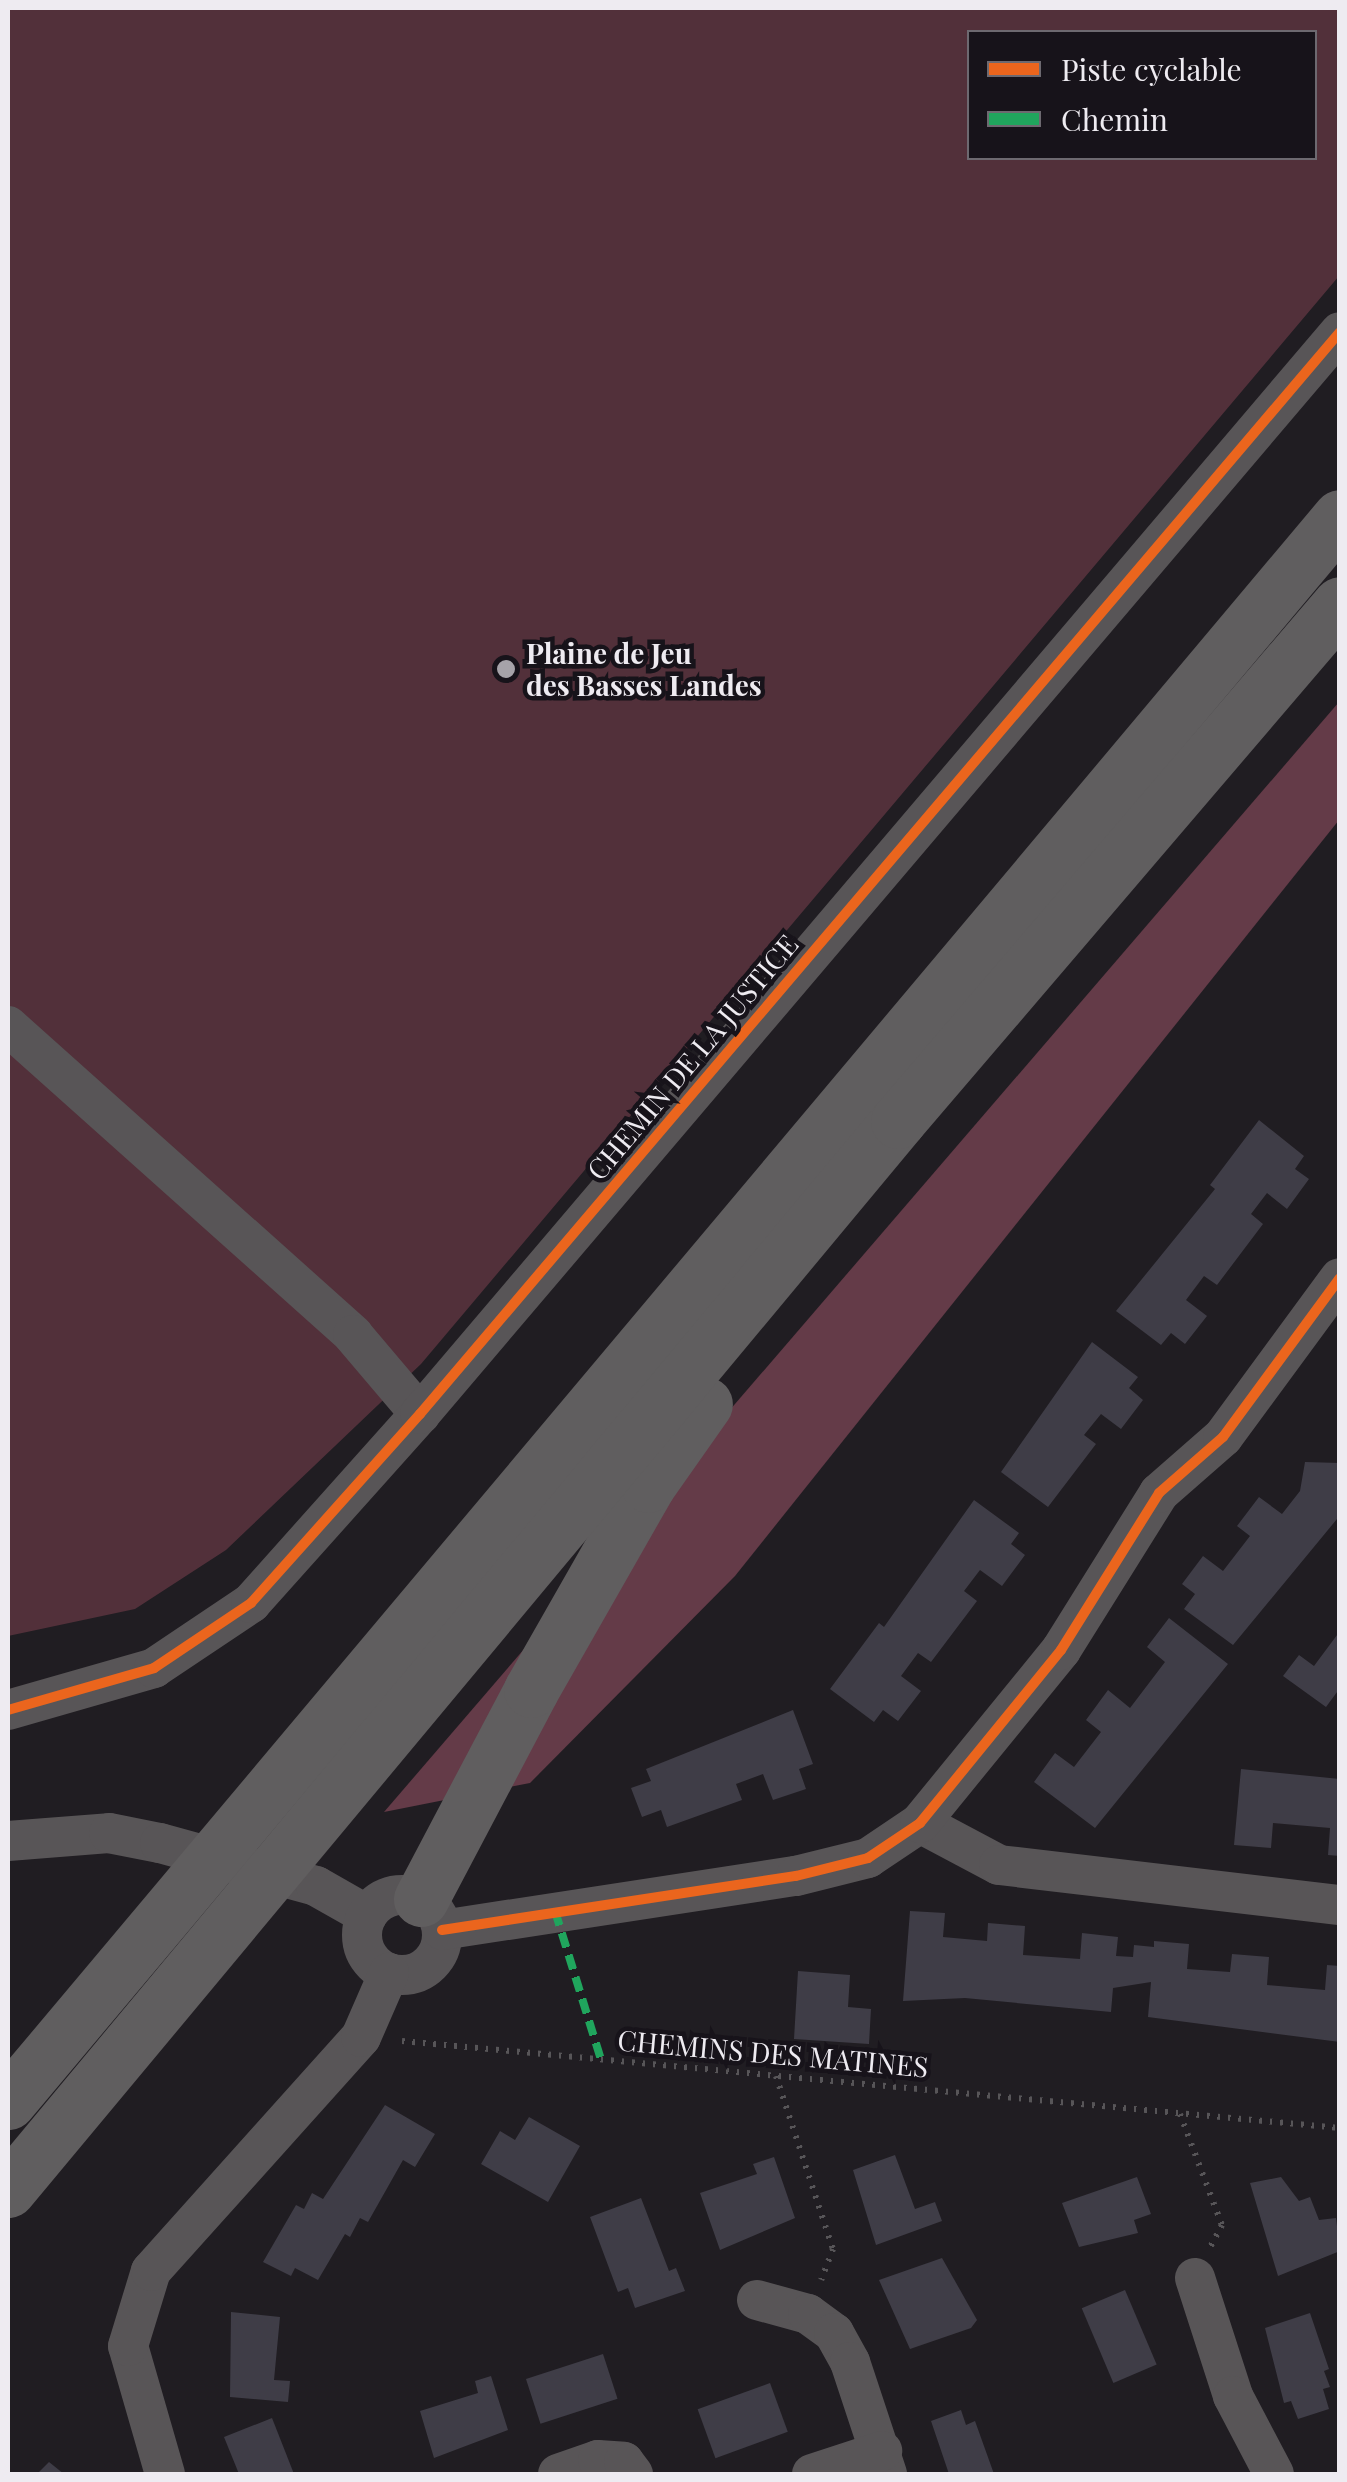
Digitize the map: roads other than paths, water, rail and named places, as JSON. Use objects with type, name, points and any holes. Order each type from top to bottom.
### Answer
[{"type":"highway","points":[[8,2102],[1340,517]]},
{"type":"highway","points":[[8,2190],[1340,604]]},
{"type":"highway","points":[[431,1915],[443,1846],[648,1485],[777,1315],[788,1258]]},
{"type":"street","name":"CHEMIN DE LA JUSTICE","points":[[8,1710],[154,1668],[207,1637],[251,1603],[420,1414],[1340,332]]},
{"type":"street","points":[[8,1026],[353,1334],[420,1414]]},
{"type":"street","points":[[431,1915],[427,1966],[388,1973],[367,1956],[362,1928],[367,1915],[396,1894],[431,1915],[796,1876],[868,1858],[920,1823],[1061,1650],[1159,1493],[1223,1437],[1340,1278]]},
{"type":"street","points":[[920,1823],[999,1865],[1340,1905]]},
{"type":"street","points":[[8,1841],[110,1833],[160,1843],[316,1886],[367,1915]]},
{"type":"street","points":[[165,2474],[128,2346],[135,2309],[151,2272],[361,2037],[388,1973]]},
{"type":"street","points":[[1195,2278],[1233,2396],[1274,2474]]},
{"type":"street","points":[[756,2300],[808,2314],[834,2333],[850,2362],[884,2463],[812,2474]]},
{"type":"street","points":[[558,2474],[598,2460],[624,2462],[633,2474]]},
{"type":"place","name":"Plaine de Jeu des Basses Landes","points":[[506,669]]}]
